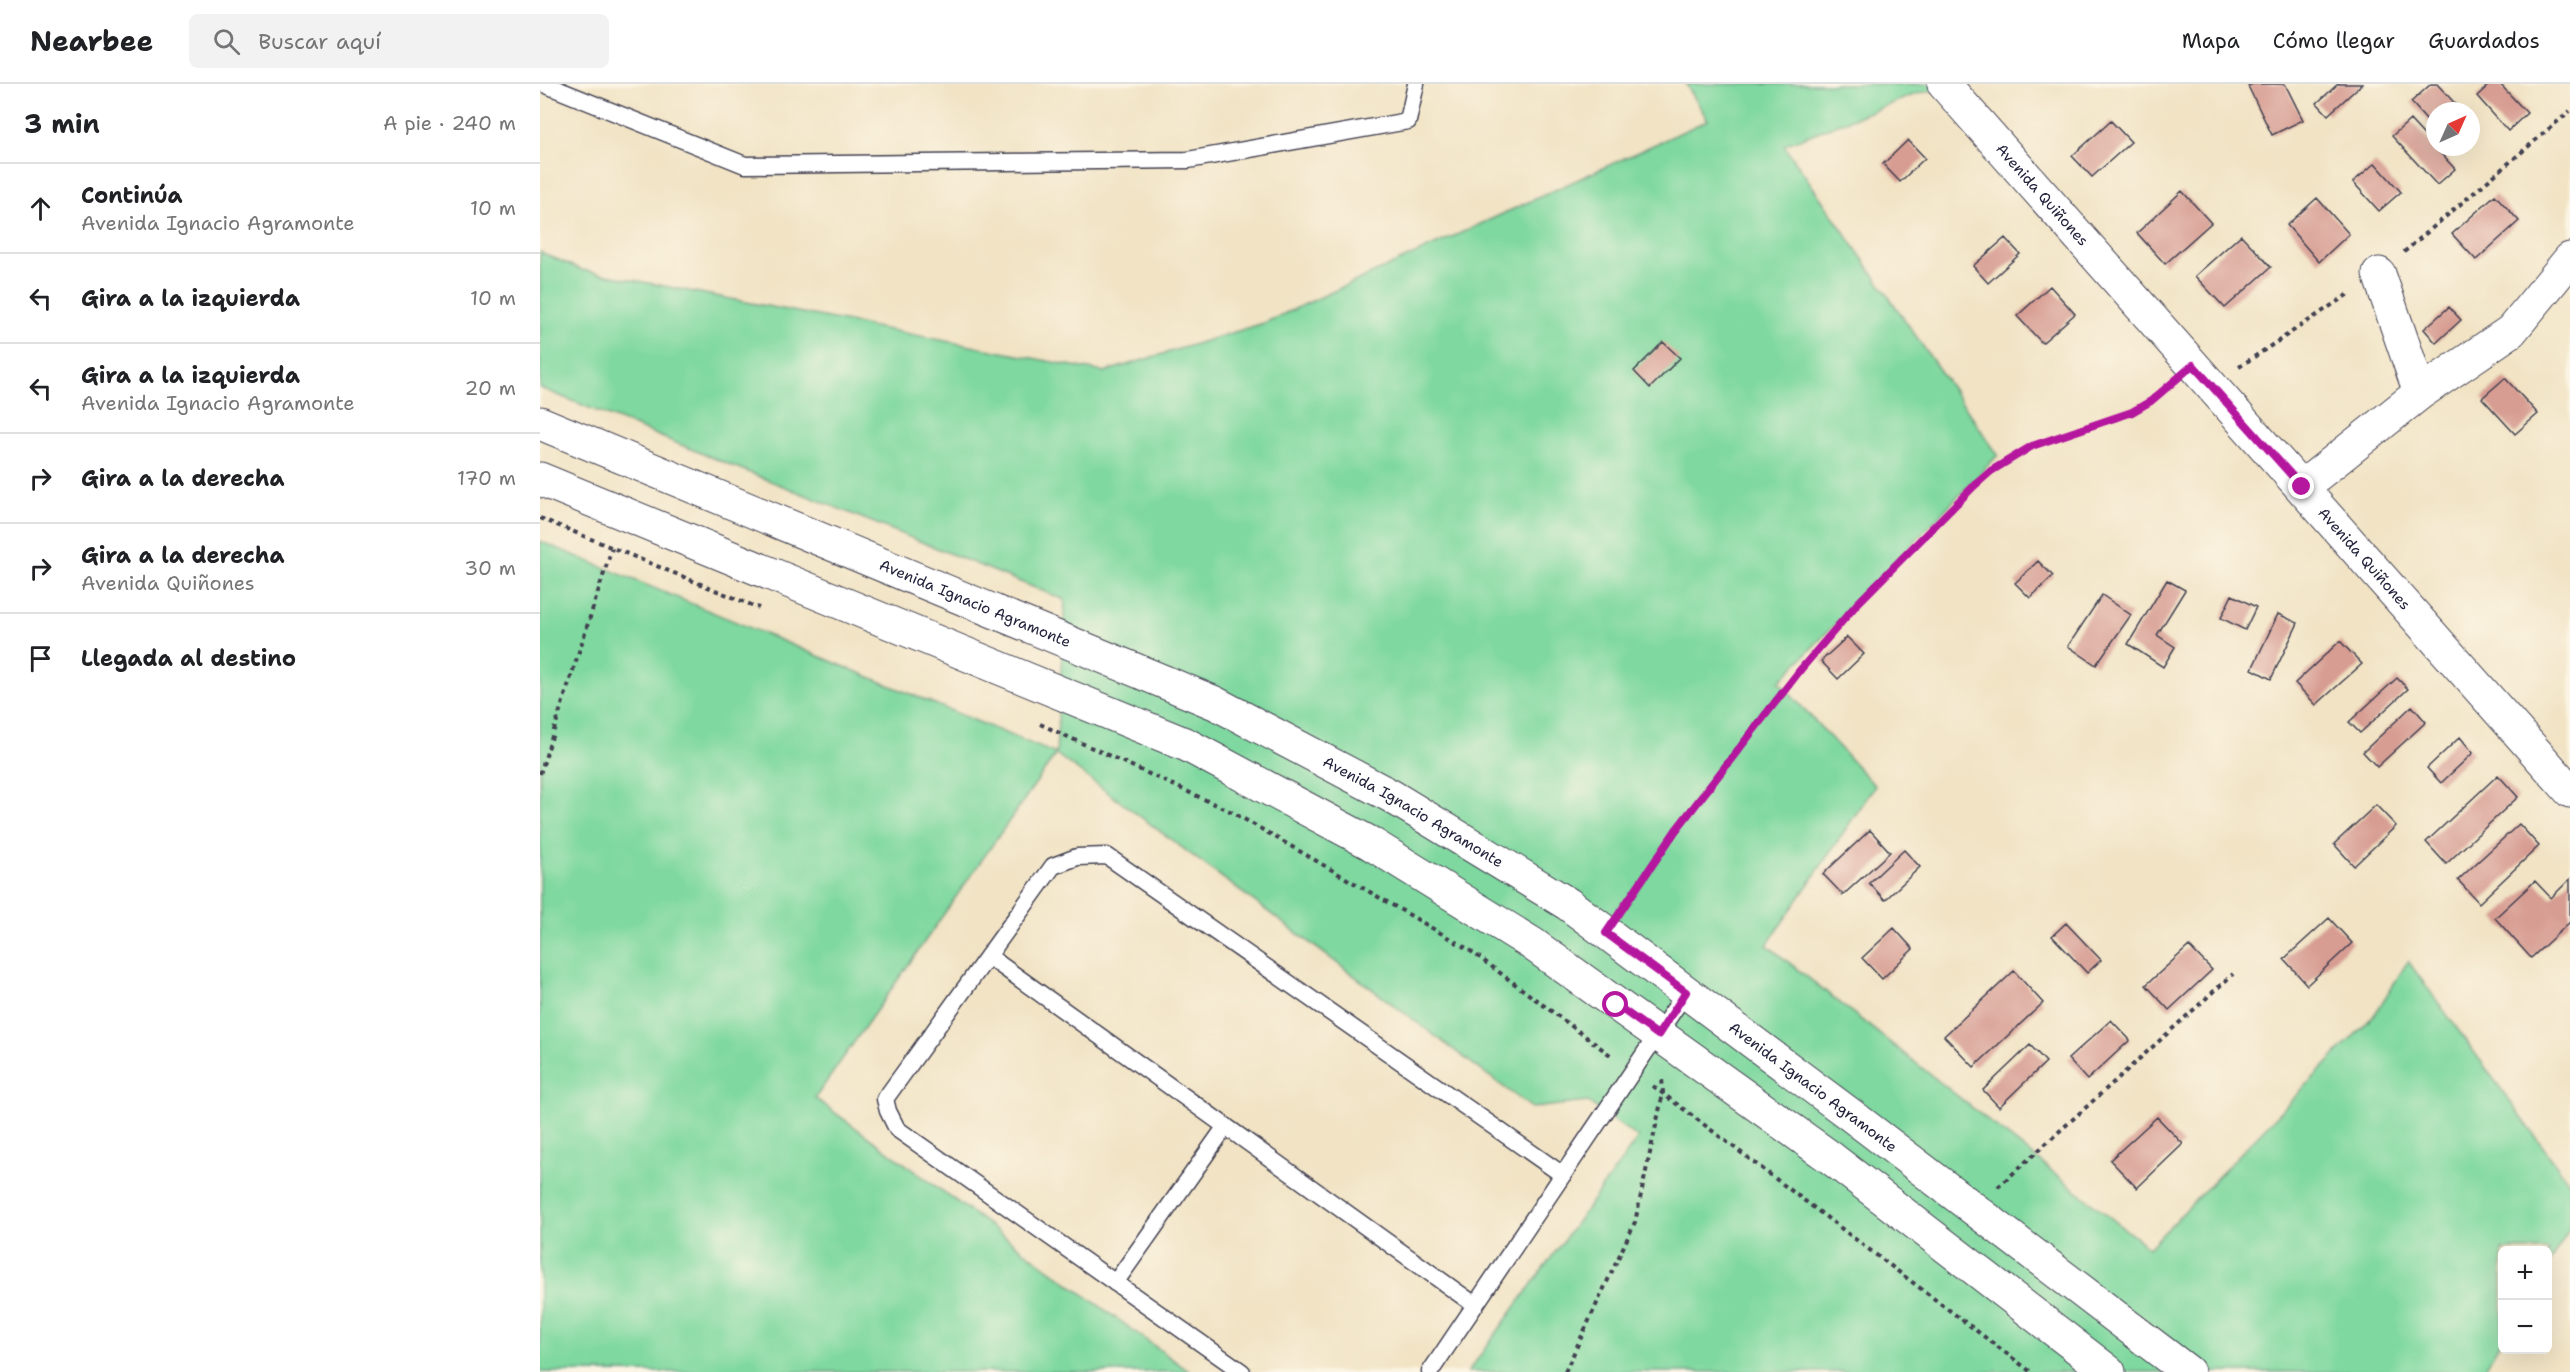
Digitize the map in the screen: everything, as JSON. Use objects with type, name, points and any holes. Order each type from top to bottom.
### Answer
[{"type":"main road","name":"Avenida Quiñones","points":[[1944,84],[2570,791]]},
{"type":"main road","points":[[2302,487],[2420,393],[2511,332],[2570,259]]},
{"type":"main road","points":[[2379,274],[2420,393]]},
{"type":"main road","name":"Avenida Ignacio Agramonte","points":[[540,423],[1215,703],[1391,796],[1568,904],[2188,1372]]},
{"type":"main road","points":[[540,479],[1187,745],[1370,843],[1531,943],[1831,1158],[2109,1372]]},
{"type":"lane","points":[[544,84],[746,165],[1188,160],[1408,121],[1416,84]]},
{"type":"lane","points":[[1242,1372],[897,1129],[888,1111],[885,1099],[1053,866],[1077,857],[1107,856],[1563,1174]]},
{"type":"lane","points":[[988,956],[1475,1305]]},
{"type":"lane","points":[[1430,1372],[1686,992]]},
{"type":"lane","points":[[1115,1283],[1226,1126]]},
{"type":"path","points":[[1606,933],[1676,830],[1801,669],[1857,604],[1974,486],[1991,471],[2032,446],[2132,412],[2151,401],[2193,365]]},
{"type":"path","points":[[540,774],[624,513]]},
{"type":"path","points":[[540,518],[764,610]]},
{"type":"path","points":[[1035,721],[1232,812],[1468,949],[1663,1093],[2031,1372]]},
{"type":"path","points":[[1974,1209],[2233,974]]},
{"type":"path","points":[[1564,1372],[1635,1222],[1663,1093],[1658,1035]]},
{"type":"green space","points":[[1686,84],[1961,84],[1916,94],[1784,145],[1998,455],[1779,682],[1875,786],[1767,945],[2149,1248],[2375,1014],[2408,961],[2570,1184],[2570,1228],[2552,1258],[2552,1246],[2498,1246],[2498,1346],[2483,1372],[1468,1372],[1638,1138],[1588,1102],[1532,1108],[1056,754],[1065,600],[540,388],[540,252],[582,270],[1104,372],[1264,323],[1708,120]]},
{"type":"green space","points":[[540,541],[1056,754],[815,1098],[1190,1372],[540,1372]]},
{"type":"building","points":[[2285,84],[2303,120],[2272,135],[2248,86]]},
{"type":"building","points":[[2338,84],[2362,84],[2328,115],[2317,103]]},
{"type":"building","points":[[2431,84],[2437,84],[2454,102],[2426,102],[2426,119],[2411,102]]},
{"type":"building","points":[[2490,84],[2500,84],[2527,113],[2508,131],[2477,96]]},
{"type":"building","points":[[2410,120],[2426,137],[2426,156],[2443,156],[2455,169],[2437,185],[2392,136]]},
{"type":"building","points":[[2111,121],[2131,142],[2092,177],[2072,156]]},
{"type":"building","points":[[1908,140],[1925,158],[1900,182],[1883,164]]},
{"type":"building","points":[[2375,163],[2401,192],[2379,211],[2353,182]]},
{"type":"building","points":[[2182,191],[2211,223],[2165,264],[2137,233]]},
{"type":"building","points":[[2495,195],[2519,221],[2476,260],[2452,234]]},
{"type":"building","points":[[2317,198],[2349,234],[2319,262],[2287,225]]},
{"type":"building","points":[[2241,235],[2271,267],[2225,308],[2195,276]]},
{"type":"building","points":[[2005,238],[2020,254],[1988,283],[1973,266]]},
{"type":"building","points":[[2050,286],[2075,314],[2042,343],[2017,316]]},
{"type":"building","points":[[2449,307],[2461,320],[2436,343],[2424,329]]},
{"type":"building","points":[[1663,342],[1680,358],[1650,388],[1634,371]]},
{"type":"building","points":[[2505,378],[2538,414],[2515,434],[2482,398]]},
{"type":"building","points":[[2038,561],[2053,576],[2030,598],[2015,583]]},
{"type":"building","points":[[2167,580],[2185,590],[2157,635],[2175,647],[2163,667],[2128,644]]},
{"type":"building","points":[[2102,595],[2131,615],[2096,665],[2068,646]]},
{"type":"building","points":[[2232,595],[2256,607],[2245,630],[2221,618]]},
{"type":"building","points":[[2278,614],[2298,623],[2271,679],[2252,669]]},
{"type":"building","points":[[1847,637],[1864,654],[1838,679],[1821,661]]},
{"type":"building","points":[[2340,641],[2362,664],[2316,705],[2295,683]]},
{"type":"building","points":[[2397,678],[2408,689],[2360,733],[2349,722]]},
{"type":"building","points":[[2412,706],[2426,722],[2377,767],[2363,752]]},
{"type":"building","points":[[2460,737],[2473,753],[2441,783],[2427,768]]},
{"type":"building","points":[[2498,775],[2518,797],[2446,864],[2426,842]]},
{"type":"building","points":[[2376,805],[2396,826],[2354,866],[2334,844]]},
{"type":"building","points":[[2519,824],[2539,846],[2479,903],[2458,880]]},
{"type":"building","points":[[1870,830],[1890,852],[1843,895],[1823,874]]},
{"type":"building","points":[[1904,850],[1920,867],[1885,900],[1869,883]]},
{"type":"building","points":[[2570,879],[2570,922],[2531,958],[2495,918],[2535,881],[2551,898]]},
{"type":"building","points":[[2329,918],[2352,943],[2307,985],[2284,959]]},
{"type":"building","points":[[2066,923],[2101,960],[2087,973],[2052,936]]},
{"type":"building","points":[[1894,928],[1913,949],[1882,979],[1862,958]]},
{"type":"building","points":[[2189,946],[2212,970],[2169,1010],[2146,985]]},
{"type":"building","points":[[2014,971],[2043,1003],[1974,1067],[1944,1036]]},
{"type":"building","points":[[2111,1020],[2130,1040],[2087,1080],[2068,1059]]},
{"type":"building","points":[[2030,1045],[2046,1062],[1999,1107],[1983,1090]]},
{"type":"building","points":[[2157,1117],[2183,1144],[2137,1188],[2110,1160]]},
{"type":"route","points":[[1616,1005],[1658,1035],[1686,992],[1606,933],[1676,830],[1801,669],[1857,604],[1991,471],[2032,446],[2054,437],[2115,420],[2132,412],[2151,401],[2193,365],[2302,487]]}]
